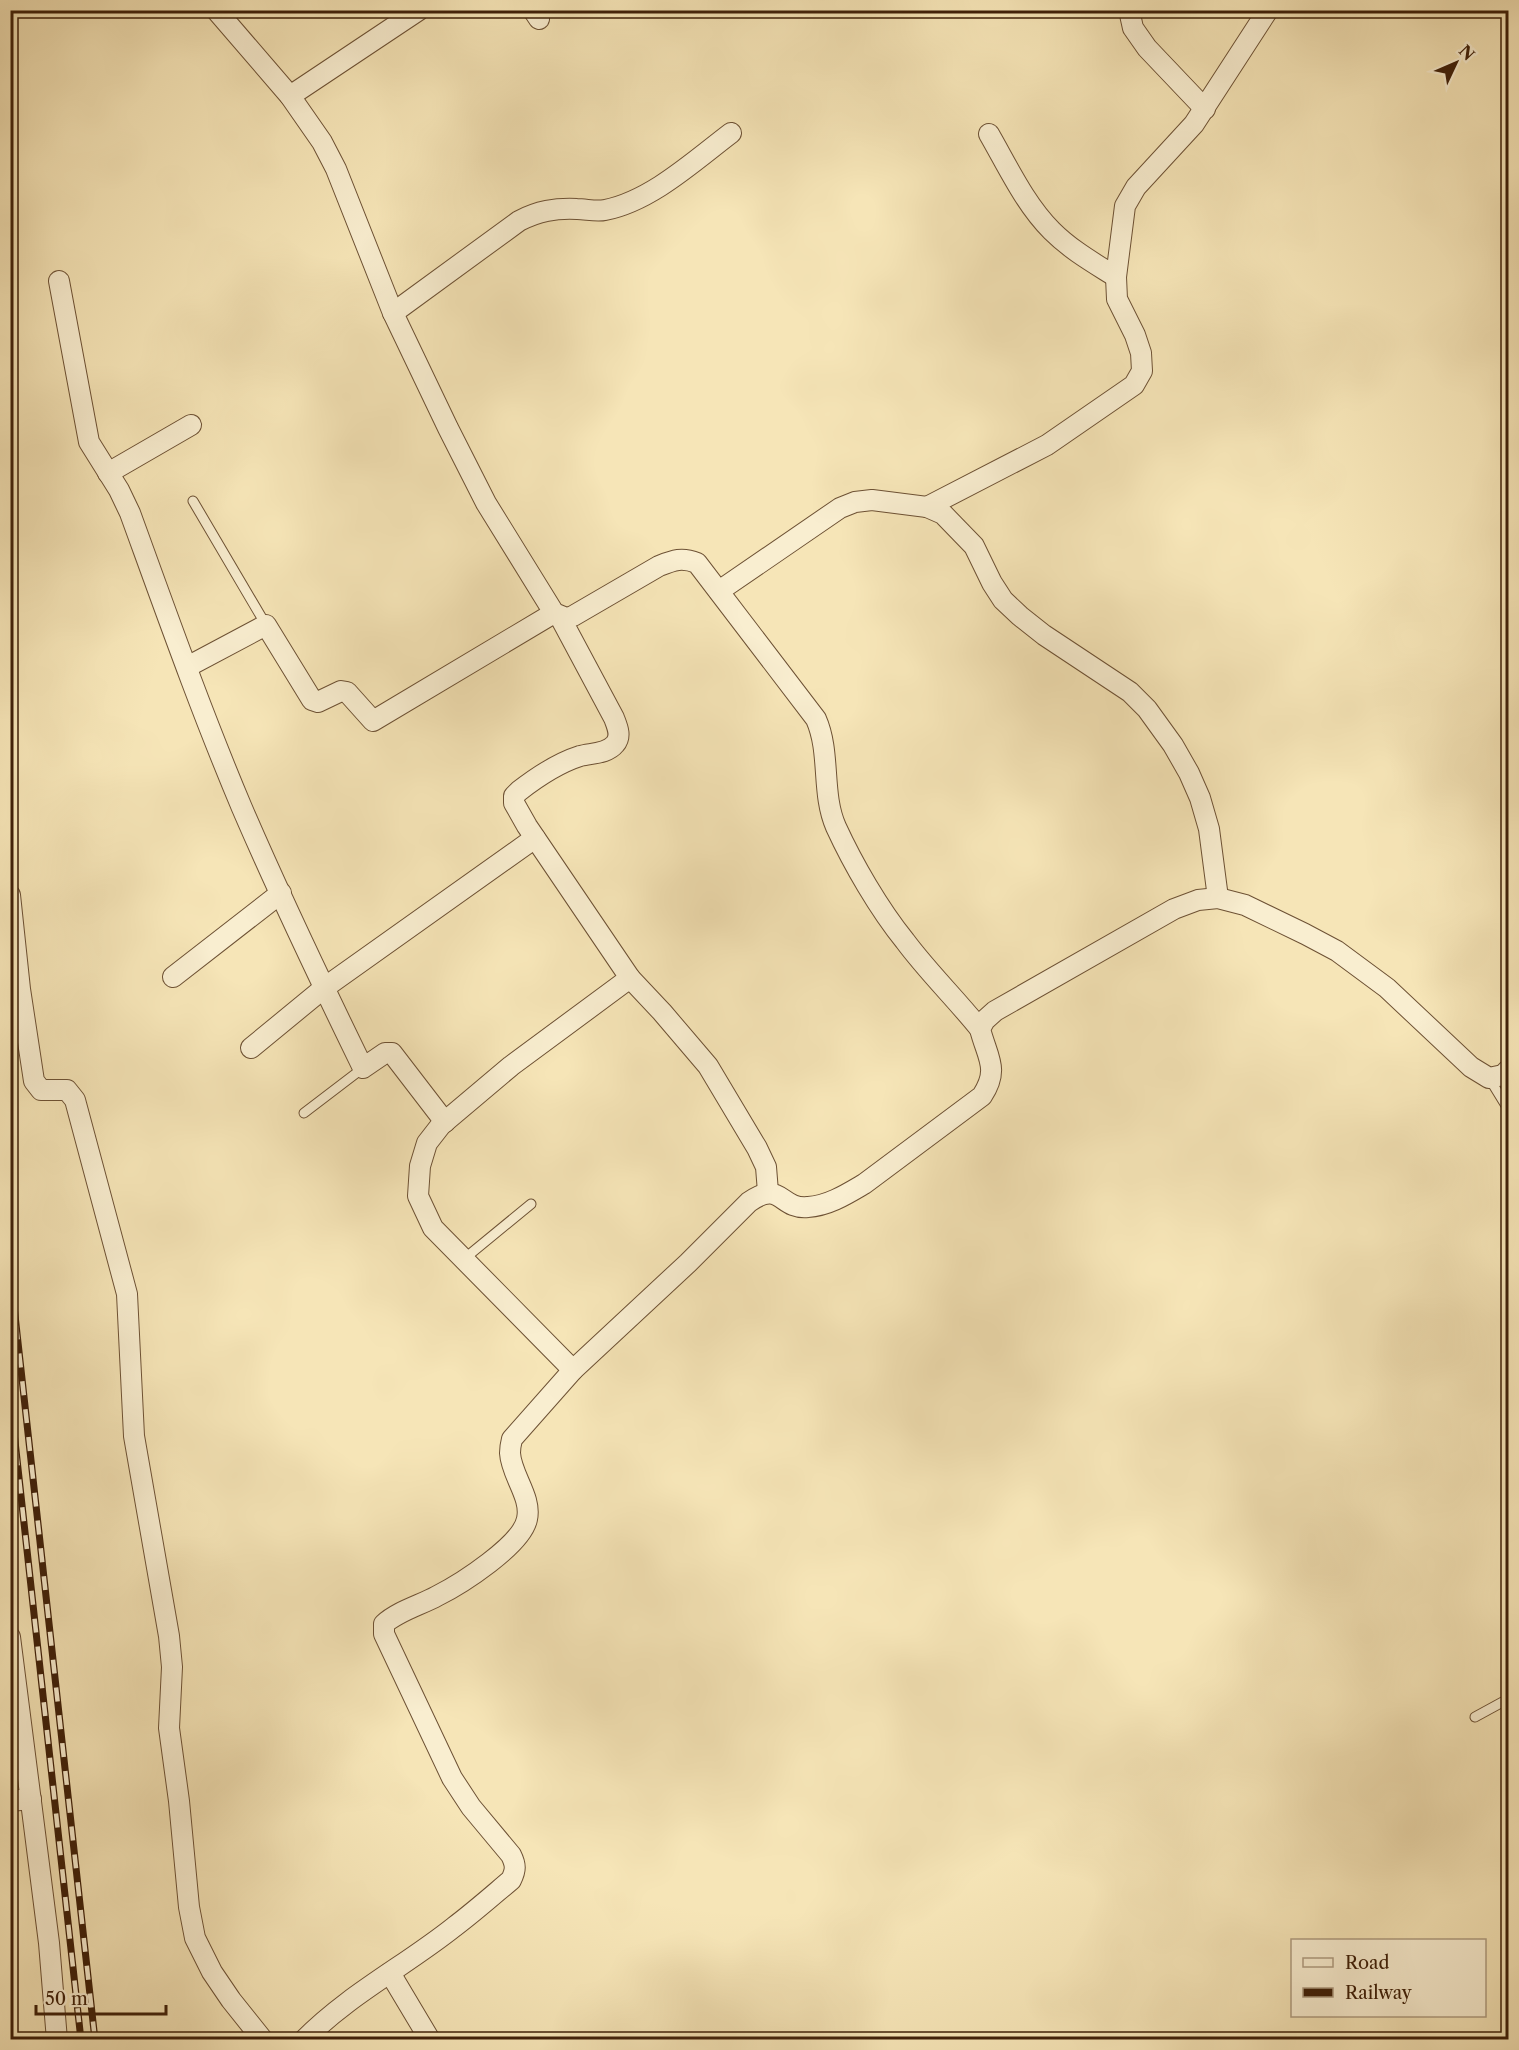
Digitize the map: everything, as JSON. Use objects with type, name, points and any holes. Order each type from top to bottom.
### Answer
[{"type":"street","points":[[216,10],[308,119],[336,169],[393,313],[486,503],[557,615],[615,717],[618,739],[614,746],[558,766],[525,786],[514,796],[518,812],[630,978],[708,1066],[757,1148],[766,1167],[768,1192]]},
{"type":"street","points":[[290,96],[419,10]]},
{"type":"street","points":[[1129,10],[1133,28],[1147,48],[1205,109]]},
{"type":"street","points":[[927,507],[1047,445],[1134,385],[1142,371],[1141,352],[1117,299],[1116,277],[1125,206],[1136,187],[1205,109],[1268,10]]},
{"type":"street","points":[[393,313],[519,221],[547,210],[601,211],[631,202],[647,194],[731,134]]},
{"type":"street","points":[[989,134],[1032,208],[1052,231],[1071,248],[1116,277]]},
{"type":"street","points":[[59,281],[89,442],[130,513],[242,807],[324,988],[363,1068],[385,1053],[392,1053],[445,1122]]},
{"type":"street","points":[[108,473],[191,425]]},
{"type":"street","points":[[719,591],[840,508],[855,502],[872,500],[927,507],[943,514],[974,546],[992,583],[1004,600],[1044,635],[1130,692],[1147,709],[1173,745],[1200,798],[1209,829],[1218,898]]},
{"type":"street","points":[[187,667],[266,625],[312,700],[318,702],[341,691],[347,692],[372,721],[557,615],[566,618],[573,616],[674,559],[685,558],[697,563],[816,718],[822,733],[829,805],[835,825],[875,897],[905,942],[980,1029],[992,1072],[989,1085],[982,1096],[970,1107],[864,1184],[842,1197],[808,1208],[797,1207],[768,1192],[748,1202],[688,1263],[573,1371],[512,1439],[510,1452],[512,1462],[528,1509],[527,1521],[521,1533],[510,1546],[482,1567],[440,1595],[388,1620],[383,1628],[452,1778],[471,1807],[511,1855],[515,1864],[515,1873],[511,1880],[454,1928],[319,2024],[304,2040]]},
{"type":"street","points":[[251,1048],[324,988],[535,838]]},
{"type":"street","points":[[173,977],[281,893]]},
{"type":"street","points":[[10,895],[20,989],[34,1081],[41,1090],[67,1090],[75,1100],[127,1294],[134,1436],[169,1636],[172,1667],[169,1728],[179,1801],[189,1907],[195,1938],[212,1972],[263,2040]]},
{"type":"street","points":[[980,1029],[985,1020],[995,1011],[1174,909],[1198,900],[1218,898],[1245,905],[1337,951],[1387,988],[1471,1067],[1489,1078],[1503,1075],[1509,1070]]},
{"type":"street","points":[[573,1371],[434,1228],[418,1196],[420,1166],[427,1143],[445,1122],[511,1066],[630,978]]},
{"type":"street","points":[[10,1637],[17,1737],[31,1799],[49,1943],[57,2040]]},
{"type":"street","points":[[10,1801],[31,1799]]},
{"type":"street","points":[[390,1972],[430,2040]]},
{"type":"lane","points":[[193,501],[266,625]]},
{"type":"lane","points":[[304,1113],[363,1068]]},
{"type":"lane","points":[[1489,1078],[1509,1109]]},
{"type":"lane","points":[[464,1258],[531,1204]]},
{"type":"lane","points":[[1475,1717],[1509,1699]]},
{"type":"railway","points":[[10,1270],[95,2040]]},
{"type":"railway","points":[[10,1396],[81,2040]]}]
